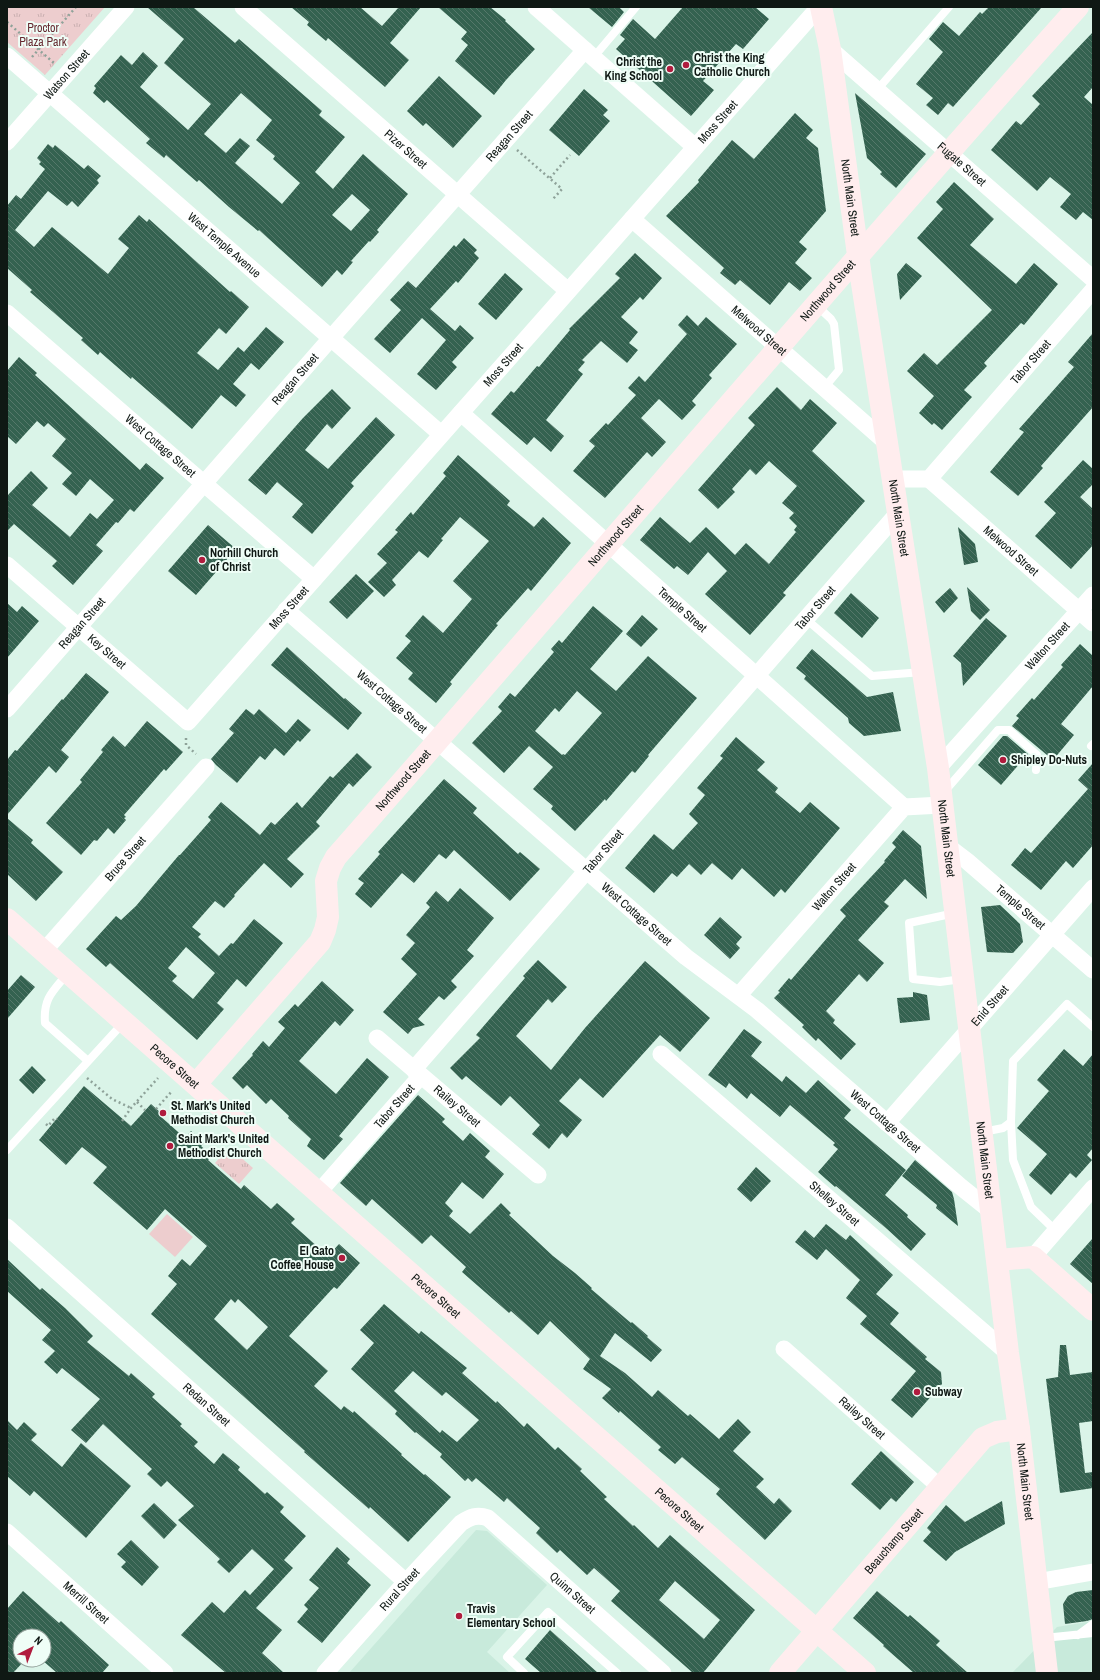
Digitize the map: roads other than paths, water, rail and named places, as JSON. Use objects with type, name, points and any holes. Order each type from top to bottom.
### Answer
[{"type":"street","name":"Watson Street","points":[[7,142],[126,7]]},
{"type":"street","name":"Pizer Street","points":[[243,7],[568,291]]},
{"type":"street","points":[[536,7],[695,147]]},
{"type":"street","name":"North Main Street","points":[[820,7],[830,49],[887,443],[938,768],[981,1133],[998,1260],[1008,1353],[1019,1429],[1047,1673]]},
{"type":"street","name":"Moss Street","points":[[188,722],[820,7]]},
{"type":"street","name":"Northwood Street","points":[[196,1084],[320,942],[328,917],[326,881],[330,868],[336,857],[438,742],[948,152],[1078,7]]},
{"type":"street","name":"Fugate Street","points":[[830,49],[1093,279]]},
{"type":"street","name":"Reagan Street","points":[[7,709],[458,195],[589,54]]},
{"type":"street","name":"West Temple Avenue","points":[[7,56],[441,434]]},
{"type":"street","name":"Melwood Street","points":[[632,219],[887,443]]},
{"type":"street","name":"Tabor Street","points":[[929,479],[1093,290]]},
{"type":"street","name":"West Cottage Street","points":[[7,313],[314,579]]},
{"type":"street","name":"Temple Street","points":[[461,413],[904,807]]},
{"type":"street","points":[[893,479],[929,479]]},
{"type":"street","name":"Melwood Street","points":[[929,479],[1093,623]]},
{"type":"street","name":"Tabor Street","points":[[320,1192],[419,1078],[414,1069],[898,513]]},
{"type":"street","name":"Key Street","points":[[7,565],[188,722]]},
{"type":"street","name":"Walton Street","points":[[938,768],[1093,595]]},
{"type":"street","name":"West Cottage Street","points":[[286,610],[686,957],[739,995],[991,1211]]},
{"type":"street","name":"Bruce Street","points":[[44,951],[206,767]]},
{"type":"street","points":[[904,807],[942,800]]},
{"type":"street","name":"Walton Street","points":[[739,995],[904,807]]},
{"type":"street","name":"Temple Street","points":[[946,845],[967,861],[1093,970]]},
{"type":"street","name":"Enid Street","points":[[887,1123],[1093,888]]},
{"type":"street","name":"Pecore Street","points":[[7,919],[320,1192],[865,1673]]},
{"type":"street","name":"Railey Street","points":[[376,1038],[538,1175]]},
{"type":"street","name":"Shelley Street","points":[[661,1054],[1008,1353]]},
{"type":"street","points":[[998,1260],[1033,1257],[1093,1188]]},
{"type":"street","name":"Redan Street","points":[[7,1227],[406,1582]]},
{"type":"street","points":[[1033,1257],[1093,1310]]},
{"type":"street","name":"Railey Street","points":[[784,1349],[940,1487]]},
{"type":"street","name":"Beauchamp Street","points":[[780,1673],[983,1438],[997,1432],[1019,1429]]},
{"type":"street","name":"Rural Street","points":[[325,1673],[461,1523],[471,1517],[480,1515]]},
{"type":"street","name":"Quinn Street","points":[[480,1515],[488,1518],[663,1673]]},
{"type":"street","name":"Merrill Street","points":[[7,1532],[165,1673]]},
{"type":"street","points":[[1036,1582],[1093,1572]]},
{"type":"lane","points":[[589,54],[636,7]]},
{"type":"lane","points":[[877,90],[949,7]]},
{"type":"lane","points":[[816,305],[834,324],[839,370],[824,388]]},
{"type":"lane","points":[[806,619],[872,676],[923,672]]},
{"type":"lane","points":[[942,800],[998,730],[1009,730],[1037,755],[1036,770]]},
{"type":"lane","points":[[955,913],[909,922],[914,979],[940,982],[963,979]]},
{"type":"lane","points":[[68,973],[48,995],[45,1007],[45,1022],[88,1061]]},
{"type":"lane","points":[[1056,1231],[1031,1207],[1013,1160],[1011,1122],[1013,1061],[1066,1004],[1093,1027]]},
{"type":"lane","points":[[7,1150],[124,1021]]},
{"type":"lane","points":[[981,1133],[1003,1128],[1011,1122]]},
{"type":"lane","points":[[524,1673],[507,1657],[548,1612],[617,1673]]},
{"type":"lane","points":[[1077,1635],[1093,1624]]},
{"type":"lane","points":[[1043,1638],[1093,1633]]},
{"type":"place","name":"Christ the King Catholic Church","points":[[686,65]]},
{"type":"place","name":"Christ the King School","points":[[670,69]]},
{"type":"place","name":"Norhill Church of Christ","points":[[202,560]]},
{"type":"place","name":"Shipley Do-Nuts","points":[[1003,760]]},
{"type":"place","name":"St. Mark's United Methodist Church","points":[[163,1113]]},
{"type":"place","name":"Saint Mark's United Methodist Church","points":[[170,1146]]},
{"type":"place","name":"El Gato Coffee House","points":[[342,1258]]},
{"type":"place","name":"Subway","points":[[917,1392]]},
{"type":"place","name":"Travis Elementary School","points":[[459,1616]]},
{"type":"park label","name":"Proctor Plaza Park","points":[[43,35]]}]
